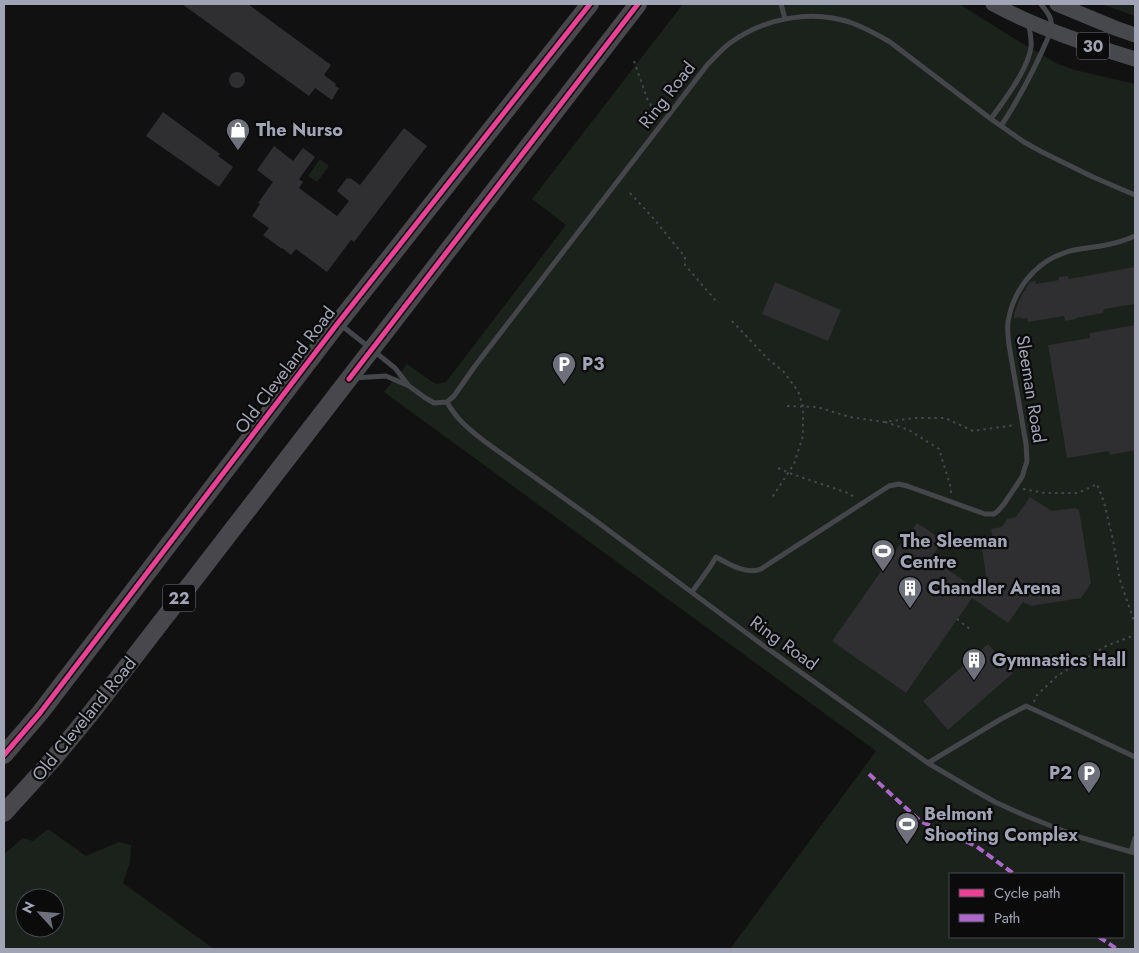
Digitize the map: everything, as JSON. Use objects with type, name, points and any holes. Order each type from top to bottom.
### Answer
[{"type":"highway","name":"Old Cleveland Road","points":[[4,755],[40,713],[338,323],[590,4]]},
{"type":"highway","name":"Old Cleveland Road","points":[[4,813],[54,758],[91,713],[638,4]]},
{"type":"main road","name":"30","points":[[993,4],[1051,31],[1088,45],[1135,59]]},
{"type":"main road","name":"30","points":[[1056,4],[1135,34]]},
{"type":"lane","points":[[781,4],[785,19]]},
{"type":"lane","points":[[1001,126],[1027,83],[1051,31],[1050,15],[1041,4]]},
{"type":"lane","name":"Ring Road","points":[[1133,853],[1079,837],[1026,816],[980,794],[928,762],[772,652],[472,432],[461,422],[447,402],[454,396],[481,358],[708,64],[731,43],[767,24],[785,19],[815,16],[851,22],[864,28],[890,42],[1024,142],[1069,166],[1135,194]]},
{"type":"lane","points":[[991,119],[1009,93],[1027,60],[1031,41],[1028,21]]},
{"type":"lane","name":"Sleeman Road","points":[[692,592],[716,557],[744,570],[757,571],[889,486],[899,484],[907,486],[980,512],[994,514],[1001,508],[1017,486],[1022,477],[1026,460],[1026,444],[1009,345],[1008,324],[1012,308],[1025,283],[1041,265],[1063,253],[1115,243],[1135,236]]},
{"type":"lane","points":[[338,323],[395,368],[409,386]]},
{"type":"lane","points":[[349,379],[386,376],[409,386],[434,402],[447,402]]},
{"type":"lane","points":[[928,762],[1026,706],[1135,757]]},
{"type":"lane","points":[[1133,853],[1135,838]]},
{"type":"path","points":[[634,61],[648,101],[653,108]]},
{"type":"path","points":[[630,193],[679,249],[685,257],[685,265],[717,302]]},
{"type":"path","points":[[732,321],[767,358],[783,370],[798,391],[803,406],[803,436],[794,464],[771,499]]},
{"type":"path","points":[[787,406],[817,407],[850,416],[884,422],[909,430],[940,449],[951,488],[951,501]]},
{"type":"path","points":[[884,422],[914,418],[945,418],[973,431],[1023,424]]},
{"type":"path","points":[[778,468],[848,492],[856,499],[867,491],[873,495]]},
{"type":"path","points":[[1017,486],[1026,490],[1045,493],[1078,493],[1097,484],[1104,502],[1120,580],[1135,624]]},
{"type":"path","points":[[957,619],[971,630]]},
{"type":"path","points":[[1031,708],[1036,696],[1057,676],[1106,646],[1135,634]]},
{"type":"shaded area","name":"The Sleeman Centre","points":[[683,4],[959,4],[1058,64],[1075,70],[1135,84],[1135,949],[730,949],[876,751],[384,392],[407,364],[437,384],[446,382],[566,225],[532,199]]},
{"type":"shaded area","points":[[1101,4],[1135,4],[1135,16]]},
{"type":"shaded area","points":[[320,159],[329,166],[317,182],[308,176]]},
{"type":"shaded area","points":[[48,829],[86,856],[119,842],[131,845],[130,862],[123,883],[214,949],[4,949],[4,854],[23,838],[33,841]]},
{"type":"building","points":[[182,4],[248,4],[331,65],[324,75],[339,88],[332,100],[315,88],[309,96]]},
{"type":"building","points":[[234,72],[240,72],[245,77],[243,86],[234,88],[229,83],[229,77]]},
{"type":"building","points":[[163,112],[220,154],[218,156],[233,167],[219,187],[146,136]]},
{"type":"building","points":[[404,128],[427,146],[354,242],[351,240],[327,272],[296,249],[291,255],[263,235],[269,228],[252,216],[260,204],[258,203],[273,182],[257,170],[274,146],[293,161],[303,148],[315,157],[299,179],[303,182],[299,188],[337,216],[349,201],[337,191],[347,178],[360,185]]},
{"type":"building","points":[[1135,267],[1135,304],[1104,309],[1103,313],[1065,321],[1064,316],[1028,322],[1027,318],[1014,318],[1019,301],[1030,282],[1035,281],[1036,284],[1059,280],[1059,277],[1068,276],[1069,279]]},
{"type":"building","points":[[775,282],[841,310],[828,341],[762,314]]},
{"type":"building","points":[[1135,325],[1135,450],[1110,455],[1109,451],[1067,458],[1048,345],[1090,338],[1090,333]]},
{"type":"building","points":[[1030,497],[1052,511],[1075,508],[1079,510],[1091,583],[1081,598],[1031,606],[1023,602],[1008,623],[972,598],[906,693],[832,641],[917,523],[943,540],[931,558],[976,589],[986,575],[982,549],[994,547],[991,529],[1002,527],[1007,519],[1016,517]]},
{"type":"building","name":"Gymnastics Hall","points":[[988,644],[1013,673],[948,730],[923,701]]},
{"type":"marked path","points":[[869,774],[920,821],[976,846],[1013,873]]},
{"type":"marked path","points":[[1100,938],[1117,949]]},
{"type":"cycle path","points":[[4,755],[40,713],[338,323],[590,4]]},
{"type":"cycle path","points":[[349,379],[638,4]]},
{"type":"place","name":"The Nurso","points":[[238,151]]},
{"type":"place","name":"P3","points":[[564,385]]},
{"type":"place","name":"The Sleeman Centre","points":[[883,572]]},
{"type":"place","name":"Chandler Arena","points":[[910,609]]},
{"type":"place","name":"Gymnastics Hall","points":[[974,681]]},
{"type":"place","name":"P2","points":[[1089,794]]},
{"type":"place","name":"Belmont Shooting Complex","points":[[907,845]]}]
